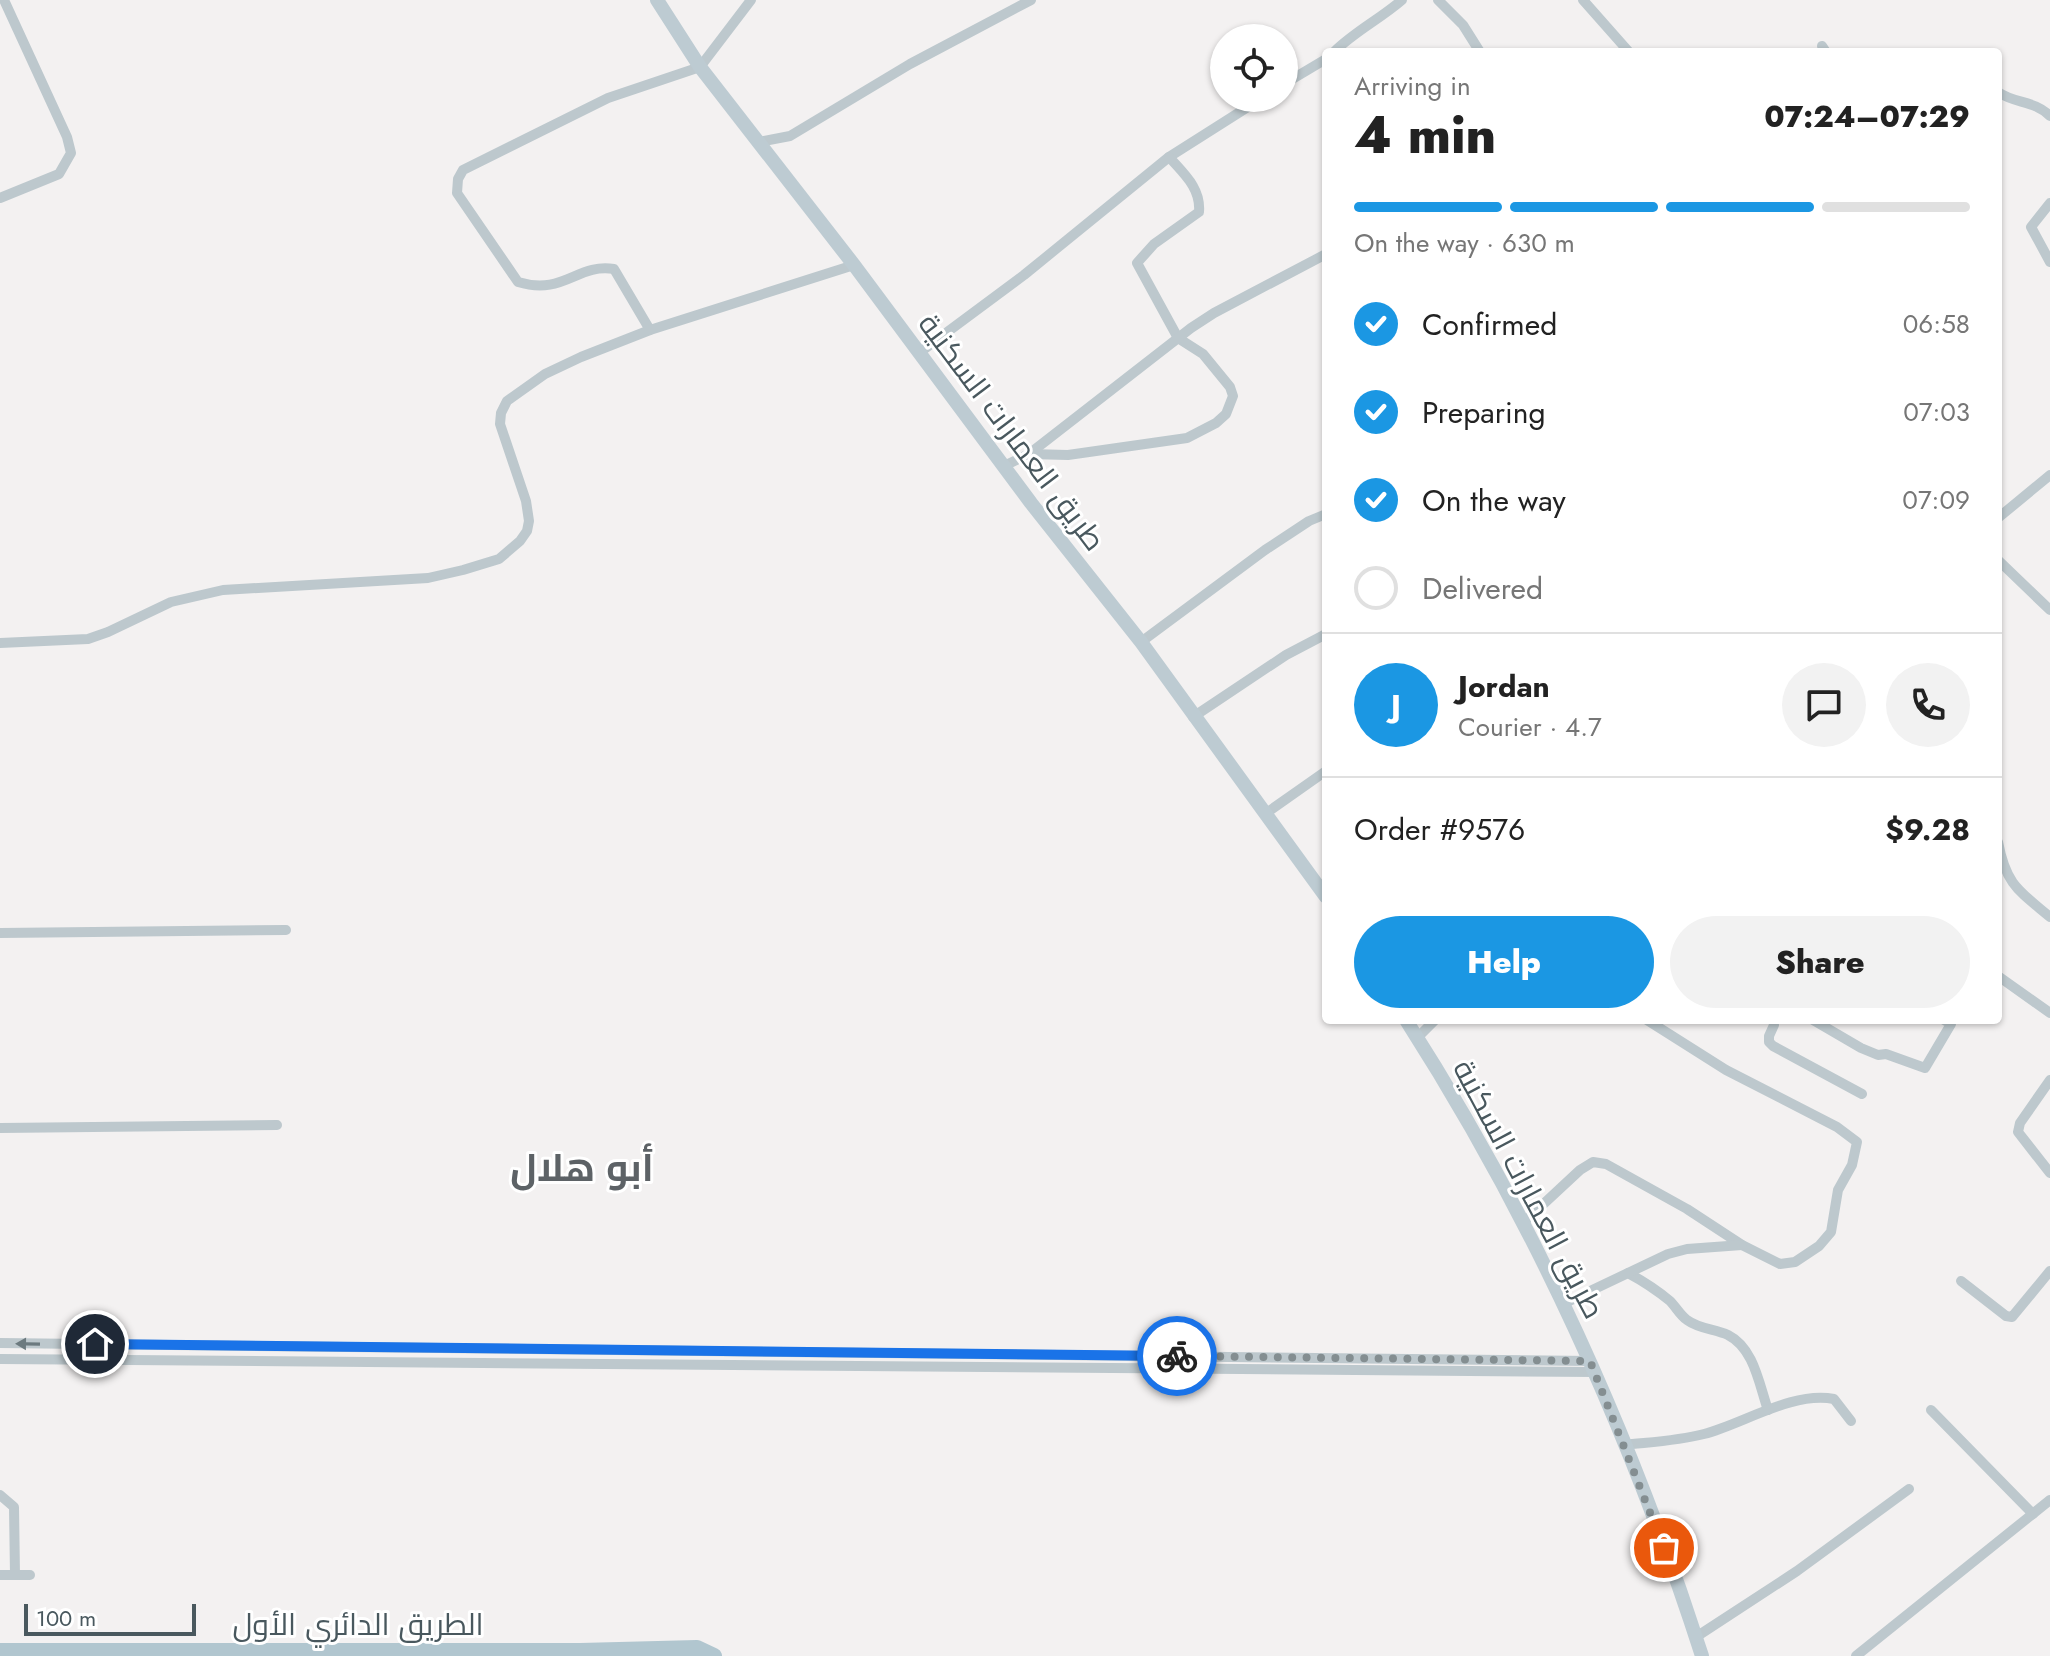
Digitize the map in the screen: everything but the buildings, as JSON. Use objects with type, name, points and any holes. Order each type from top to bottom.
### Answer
[{"type":"main road","name":"طريق العمارات السكنية","points":[[657,0],[700,67],[1141,642],[1322,892]]},
{"type":"main road","name":"طريق العمارات السكنية","points":[[1408,1024],[1524,1222],[1565,1303],[1624,1445],[1702,1656]]},
{"type":"main road","name":"الطريق الدائري الأول","points":[[0,1651],[697,1648],[714,1656]]},
{"type":"street","points":[[0,198],[59,174],[71,153],[67,137],[4,0]]},
{"type":"street","points":[[650,330],[614,269],[599,267],[554,286],[535,287],[518,282],[457,193],[457,186],[463,170],[608,98],[700,67],[751,0]]},
{"type":"street","points":[[759,142],[790,136],[910,64],[1031,0]]},
{"type":"street","points":[[1338,48],[1351,35],[1402,0]]},
{"type":"street","points":[[1438,0],[1463,25],[1477,48]]},
{"type":"street","points":[[1583,0],[1625,48]]},
{"type":"street","points":[[1298,76],[1322,61]]},
{"type":"street","points":[[2002,95],[2009,100],[2036,105],[2050,116]]},
{"type":"street","points":[[919,353],[959,326],[1169,157],[1240,112]]},
{"type":"street","points":[[1029,454],[1068,455],[1166,441],[1198,434],[1226,414],[1233,396],[1230,387],[1203,354],[1178,338],[1137,263],[1160,239],[1199,212],[1201,199],[1169,157]]},
{"type":"street","points":[[2050,203],[2031,227],[2050,262]]},
{"type":"street","points":[[1004,466],[1029,454],[1214,313],[1322,256]]},
{"type":"street","points":[[0,643],[88,639],[171,602],[223,590],[428,578],[499,559],[520,541],[529,521],[526,501],[500,424],[507,401],[545,374],[650,330],[854,265]]},
{"type":"street","points":[[2002,515],[2050,475]]},
{"type":"street","points":[[1141,642],[1265,550],[1322,516]]},
{"type":"street","points":[[2002,564],[2050,610]]},
{"type":"street","points":[[1193,717],[1286,655],[1322,636]]},
{"type":"street","points":[[1265,814],[1322,774]]},
{"type":"street","points":[[2002,861],[2004,871],[2025,898],[2050,917]]},
{"type":"street","points":[[0,933],[286,930]]},
{"type":"street","points":[[2002,979],[2050,1013]]},
{"type":"street","points":[[1417,1038],[1431,1024]]},
{"type":"street","points":[[1524,1222],[1580,1170],[1593,1162],[1606,1164],[1687,1209],[1742,1245],[1780,1264],[1795,1262],[1819,1246],[1831,1232],[1838,1190],[1852,1165],[1857,1142],[1837,1127],[1726,1070],[1653,1024]]},
{"type":"street","points":[[1772,1024],[1769,1042],[1773,1046],[1862,1094]]},
{"type":"street","points":[[1820,1024],[1861,1048],[1925,1068],[1951,1024]]},
{"type":"street","points":[[2050,1080],[2018,1128],[2021,1138],[2050,1173]]},
{"type":"street","points":[[0,1128],[277,1125]]},
{"type":"street","points":[[1565,1303],[1668,1254],[1687,1249],[1742,1245]]},
{"type":"street","points":[[1961,1281],[2006,1316],[2012,1317],[2050,1271]]},
{"type":"street","points":[[1628,1273],[1669,1301],[1688,1321],[1725,1333],[1741,1343],[1750,1358],[1768,1410]]},
{"type":"street","points":[[0,1343],[1592,1366]]},
{"type":"street","points":[[0,1359],[1592,1366]]},
{"type":"street","points":[[1624,1445],[1704,1434],[1768,1410],[1826,1397],[1834,1399],[1851,1421]]},
{"type":"street","points":[[1931,1410],[2033,1514]]},
{"type":"street","points":[[1696,1637],[1797,1571],[1909,1489]]},
{"type":"street","points":[[0,1495],[14,1507],[15,1575]]},
{"type":"street","points":[[1856,1656],[2050,1500]]},
{"type":"street","points":[[0,1575],[30,1575]]},
{"type":"way so far","points":[[1177,1356],[1590,1361],[1664,1548]]},
{"type":"district","name":"أبو هلال","points":[[582,1167]]},
{"type":"route","points":[[95,1344],[1177,1356]]}]
